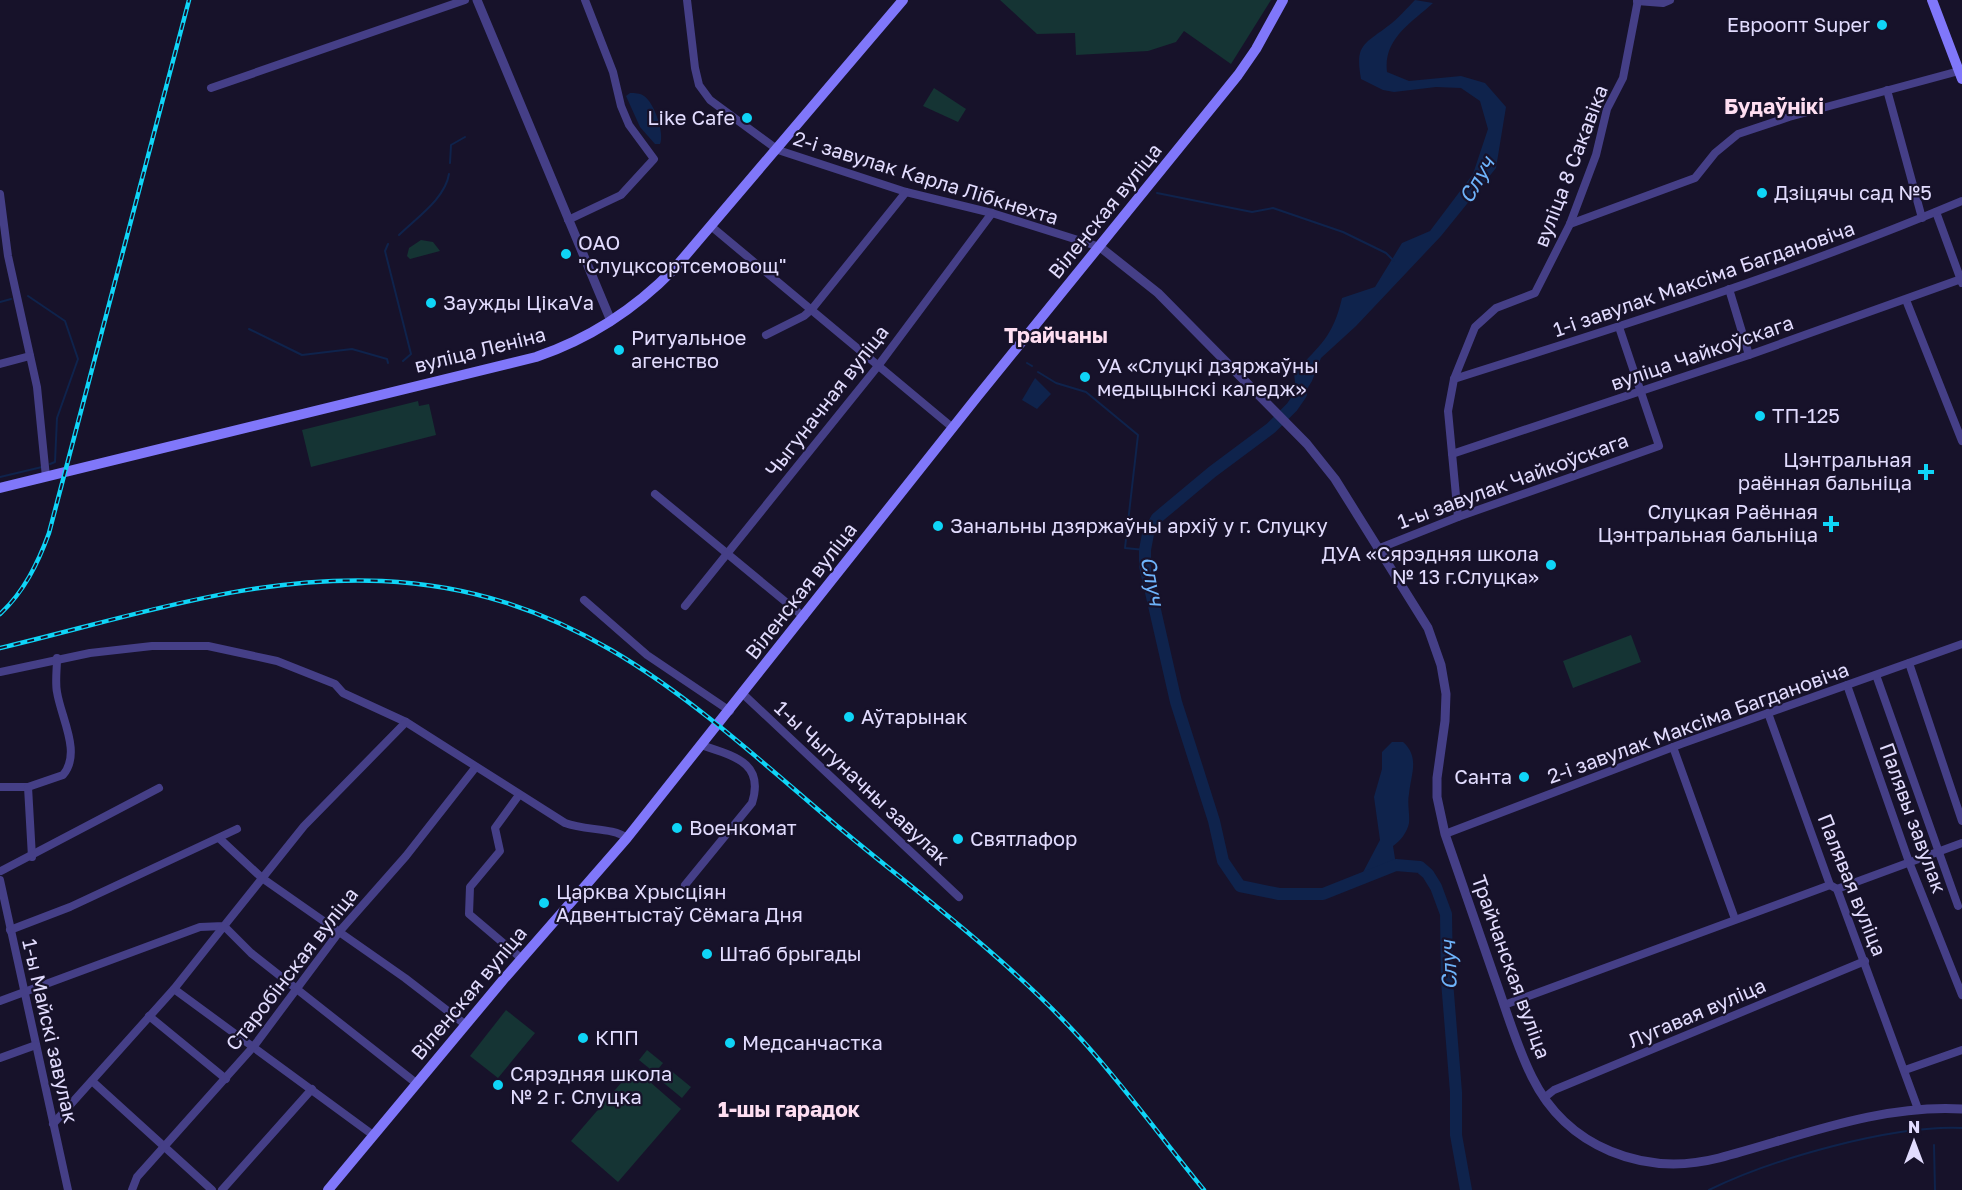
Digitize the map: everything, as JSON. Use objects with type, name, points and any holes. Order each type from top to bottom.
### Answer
[{"type":"main road","name":"вуліца Леніна","points":[[0,488],[536,357],[573,342],[611,321],[654,289],[712,227],[903,0]]},
{"type":"main road","name":"Віленская вуліца","points":[[328,1190],[522,958],[627,838],[730,711],[953,428],[1238,75],[1256,49],[1283,0]]},
{"type":"main road","points":[[1932,0],[1961,76]]},
{"type":"street","points":[[211,88],[465,0]]},
{"type":"street","points":[[477,0],[611,321]]},
{"type":"street","points":[[568,220],[621,195],[654,159],[629,125],[621,106],[613,72],[585,0]]},
{"type":"street","name":"2-і завулак Карла Лібкнехта","points":[[687,0],[694,68],[699,85],[710,100],[778,150],[906,192],[992,213],[1100,247]]},
{"type":"street","points":[[1637,0],[1664,3],[1670,0]]},
{"type":"street","name":"вуліца 8 Сакавіка","points":[[1458,517],[1448,411],[1454,380],[1475,327],[1497,308],[1535,293],[1570,224],[1596,155],[1606,109],[1623,78],[1637,0]]},
{"type":"street","points":[[1570,224],[1695,178],[1715,153],[1738,134],[1887,90],[1961,76]]},
{"type":"street","points":[[1887,90],[1922,218]]},
{"type":"street","points":[[766,335],[804,316],[812,309],[906,192]]},
{"type":"street","points":[[0,194],[8,256],[37,387],[46,477]]},
{"type":"street","name":"1-і завулак Максіма Багдановіча","points":[[1454,380],[1618,327],[1887,234],[1962,201]]},
{"type":"street","points":[[1936,212],[1961,281]]},
{"type":"street","name":"Чыгуначная вуліца","points":[[685,606],[878,366],[992,213]]},
{"type":"street","points":[[712,227],[953,428]]},
{"type":"street","name":"Трайчанская вуліца","points":[[1100,247],[1158,293],[1305,442],[1335,479],[1428,628],[1441,665],[1446,706],[1437,778],[1437,797],[1445,834],[1504,1005],[1532,1077],[1544,1098],[1564,1123],[1613,1155],[1662,1165],[1716,1158],[1833,1125],[1918,1109],[1962,1109]]},
{"type":"street","name":"вуліца Чайкоўскага","points":[[1452,454],[1749,355],[1961,281]]},
{"type":"street","points":[[1729,289],[1749,355]]},
{"type":"street","points":[[1906,300],[1962,441]]},
{"type":"street","points":[[1618,327],[1641,391]]},
{"type":"street","points":[[0,364],[30,356]]},
{"type":"street","name":"1-ы завулак Чайкоўскага","points":[[1380,548],[1458,517],[1659,446],[1641,391]]},
{"type":"street","points":[[655,494],[804,617]]},
{"type":"street","points":[[584,600],[647,655],[730,711]]},
{"type":"street","name":"2-і завулак Максіма Багдановіча","points":[[1445,834],[1673,747],[1962,644]]},
{"type":"street","points":[[0,672],[57,658],[152,646],[192,645],[227,649],[277,661],[335,684],[342,693],[406,722],[475,768],[565,823],[591,831],[616,831],[627,838]]},
{"type":"street","points":[[0,787],[28,786],[63,776],[71,761],[69,736],[57,691],[57,658]]},
{"type":"street","points":[[1909,663],[1962,821]]},
{"type":"street","points":[[1876,675],[1958,906]]},
{"type":"street","name":"Палявы завулак","points":[[1847,685],[1909,862],[1962,995]]},
{"type":"street","name":"1-ы Чыгуначны завулак","points":[[743,694],[959,897]]},
{"type":"street","name":"Палявая вуліца","points":[[1768,713],[1834,887],[1865,961],[1918,1109]]},
{"type":"street","points":[[53,1124],[174,989],[304,826],[406,722]]},
{"type":"street","points":[[685,885],[752,802],[756,786],[756,777],[752,768],[733,757],[701,745]]},
{"type":"street","points":[[1673,747],[1735,919]]},
{"type":"street","name":"Старобінская вуліца","points":[[132,1188],[137,1177],[254,1046],[339,932],[406,856],[475,768]]},
{"type":"street","points":[[28,786],[32,857]]},
{"type":"street","points":[[0,875],[159,788]]},
{"type":"street","points":[[519,795],[495,828],[500,851],[470,887],[469,914],[522,958]]},
{"type":"street","points":[[10,930],[70,907],[220,839],[237,829]]},
{"type":"street","points":[[220,839],[262,878],[405,978],[466,1025]]},
{"type":"street","points":[[1504,1005],[1735,919],[1962,843]]},
{"type":"street","name":"1-ы Майскі завулак","points":[[0,875],[10,930],[68,1190]]},
{"type":"street","points":[[0,1001],[200,927],[225,926],[251,953],[417,1083]]},
{"type":"street","name":"Лугавая вуліца","points":[[1544,1098],[1554,1090],[1865,961]]},
{"type":"street","points":[[174,989],[373,1135]]},
{"type":"street","points":[[149,1017],[225,1079]]},
{"type":"street","points":[[0,1058],[36,1045]]},
{"type":"street","points":[[1905,1070],[1962,1050]]},
{"type":"street","points":[[92,1081],[164,1149],[212,1190]]},
{"type":"street","points":[[222,1190],[312,1089]]},
{"type":"green space","points":[[1000,0],[1271,0],[1231,64],[1184,31],[1176,42],[1148,51],[1076,55],[1075,33],[1037,34]]},
{"type":"green space","points":[[934,88],[966,109],[958,122],[923,106]]},
{"type":"green space","points":[[421,240],[433,242],[440,251],[410,259],[407,256],[409,248]]},
{"type":"green space","points":[[418,401],[419,406],[429,404],[436,435],[311,467],[302,430]]},
{"type":"green space","points":[[1631,635],[1641,662],[1573,688],[1563,661]]},
{"type":"green space","points":[[506,1010],[535,1033],[498,1078],[470,1056]]},
{"type":"green space","points":[[647,1050],[663,1063],[655,1073],[639,1060]]},
{"type":"green space","points":[[634,1068],[681,1109],[618,1182],[571,1141]]},
{"type":"green space","points":[[669,1069],[691,1087],[682,1098],[660,1080]]},
{"type":"water","points":[[1415,0],[1433,3],[1394,41],[1389,50],[1387,72],[1409,81],[1461,76],[1485,83],[1506,107],[1496,168],[1441,236],[1356,326],[1321,358],[1312,381],[1294,410],[1287,405],[1296,391],[1294,373],[1330,331],[1342,298],[1375,287],[1402,243],[1430,231],[1473,174],[1488,129],[1480,101],[1461,88],[1436,87],[1394,92],[1383,90],[1361,79],[1359,59],[1363,47]]},
{"type":"water","points":[[630,93],[637,93],[648,99],[660,126],[660,144],[655,144],[640,127],[626,96]]},
{"type":"water","points":[[1035,378],[1051,394],[1037,409],[1022,400]]},
{"type":"water","points":[[1392,742],[1403,742],[1413,760],[1408,798],[1409,823],[1403,836],[1393,846],[1396,865],[1360,878],[1380,840],[1374,797],[1382,769],[1382,752]]},
{"type":"waterway","points":[[450,163],[451,145],[465,137]]},
{"type":"waterway","points":[[399,235],[436,200],[449,174]]},
{"type":"waterway","points":[[1157,193],[1252,212],[1273,208],[1343,232],[1386,253],[1394,261]]},
{"type":"waterway","points":[[388,244],[385,251],[411,354],[403,361]]},
{"type":"waterway","points":[[28,296],[65,321],[78,359],[57,418],[55,462],[50,464]]},
{"type":"waterway","points":[[0,302],[11,299]]},
{"type":"waterway","points":[[249,329],[302,355],[352,349],[387,359],[388,363]]},
{"type":"waterway","points":[[1027,363],[1032,366]]},
{"type":"waterway","points":[[1038,372],[1056,383],[1086,392],[1138,435],[1125,548],[1145,550]]},
{"type":"waterway","name":"Случ","points":[[1301,394],[1292,407],[1271,428],[1212,472],[1157,518],[1148,534],[1145,566],[1176,702],[1214,821],[1223,861],[1240,886],[1279,894],[1323,894],[1396,865],[1420,867],[1428,874],[1436,887],[1446,914],[1447,981],[1456,1092],[1456,1135],[1466,1190]]},
{"type":"waterway","points":[[0,477],[42,467]]},
{"type":"waterway","points":[[1709,1190],[1765,1167],[1832,1146],[1901,1132],[1962,1128]]},
{"type":"waterway","points":[[1934,1145],[1935,1190]]},
{"type":"railway","points":[[0,614],[29,576],[49,533],[189,0]]},
{"type":"railway","points":[[0,648],[189,601],[284,585],[333,581],[382,581],[452,589],[516,606],[575,631],[630,662],[683,698],[993,954],[1081,1039],[1204,1190]]},
{"type":"place","name":"Евроопт Super","points":[[1882,25]]},
{"type":"place","name":"Like Cafe","points":[[747,118]]},
{"type":"place","name":"Дзіцячы сад №5","points":[[1762,193]]},
{"type":"place","name":"ОАО \"Слуцксортсемовощ\"","points":[[566,254]]},
{"type":"place","name":"Заужды ЦікаVа","points":[[431,303]]},
{"type":"place","name":"Ритуальное агенство","points":[[619,350]]},
{"type":"place","name":"УА «Слуцкі дзяржаўны медыцынскі каледж»","points":[[1085,377]]},
{"type":"place","name":"ТП-125","points":[[1760,416]]},
{"type":"place","name":"Цэнтральная раённая бальніца","points":[[1926,472]]},
{"type":"place","name":"Слуцкая Раённая Цэнтральная бальніца","points":[[1831,524]]},
{"type":"place","name":"Занальны дзяржаўны архіў у г. Слуцку","points":[[938,526]]},
{"type":"place","name":"ДУА «Сярэдняя школа № 13 г.Слуцка»","points":[[1551,565]]},
{"type":"place","name":"Аўтарынак","points":[[849,717]]},
{"type":"place","name":"Санта","points":[[1524,777]]},
{"type":"place","name":"Военкомат","points":[[677,828]]},
{"type":"place","name":"Святлафор","points":[[958,839]]},
{"type":"place","name":"Царква Хрысціян Адвентыстаў Сёмага Дня","points":[[544,903]]},
{"type":"place","name":"Штаб брыгады","points":[[707,954]]},
{"type":"place","name":"КПП","points":[[583,1038]]},
{"type":"place","name":"Медсанчастка","points":[[730,1043]]},
{"type":"place","name":"Сярэдняя школа № 2 г. Слуцка","points":[[498,1085]]},
{"type":"district","name":"Будаўнікі","points":[[1774,107]]},
{"type":"district","name":"Трайчаны","points":[[1056,336]]},
{"type":"district","name":"1-шы гарадок","points":[[789,1110]]}]
